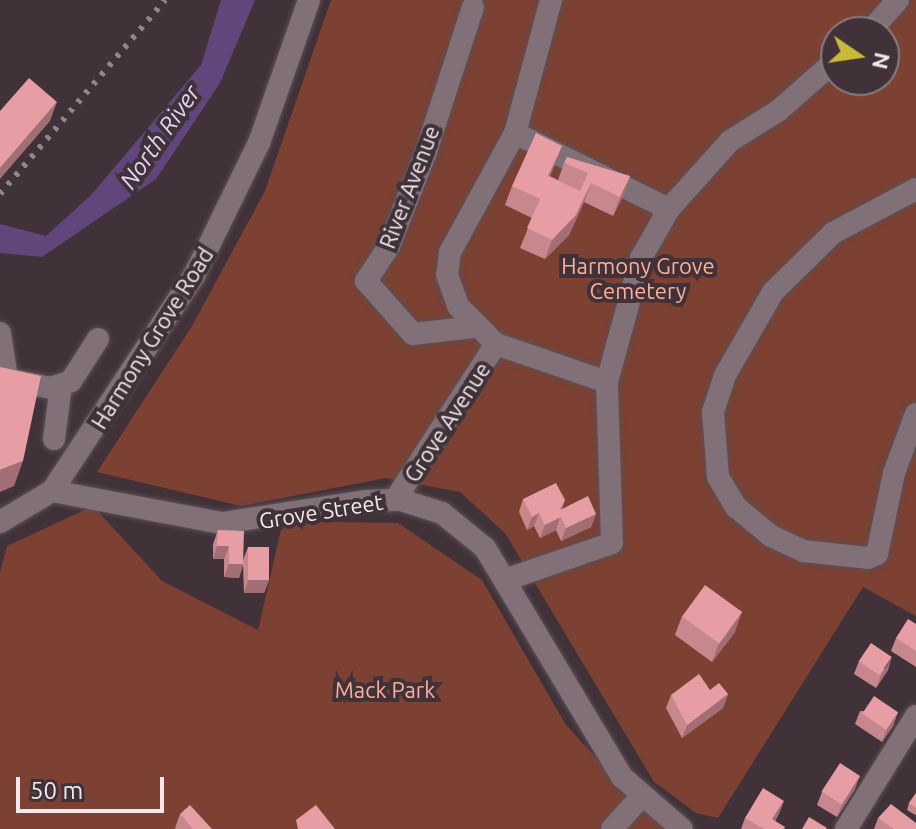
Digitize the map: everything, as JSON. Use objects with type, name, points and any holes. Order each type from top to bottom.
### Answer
[{"type":"street","name":"Harmony Grove Road","points":[[52,491],[212,244],[259,143],[309,0]]},
{"type":"street","name":"Grove Avenue","points":[[551,0],[515,133],[450,252],[447,275],[474,327],[496,344],[607,382]]},
{"type":"street","points":[[884,16],[898,0]]},
{"type":"street","name":"River Avenue","points":[[473,7],[426,152],[389,246],[366,281],[413,334],[474,327]]},
{"type":"street","points":[[505,580],[612,543],[607,382],[625,299],[669,209],[730,141],[778,111],[820,74]]},
{"type":"street","points":[[515,133],[669,209]]},
{"type":"street","points":[[916,189],[833,233],[773,292],[725,375],[713,412],[718,477],[736,507],[771,536],[803,551],[868,558],[877,554],[894,473],[916,414]]},
{"type":"street","points":[[0,333],[4,380],[61,385],[71,381],[98,339]]},
{"type":"street","name":"Grove Avenue","points":[[395,500],[496,344]]},
{"type":"street","points":[[54,439],[61,385]]},
{"type":"street","name":"Grove Street","points":[[52,491],[222,523],[395,500],[468,529],[505,580],[641,797],[682,829]]},
{"type":"street","points":[[0,522],[52,491]]},
{"type":"street","points":[[846,829],[916,716]]},
{"type":"street","points":[[612,829],[641,797]]},
{"type":"green space","name":"Harmony Grove Cemetery","points":[[331,0],[916,0],[916,616],[863,587],[718,818],[696,813],[654,782],[505,533],[460,492],[386,478],[241,506],[97,472],[192,326],[265,191]]},
{"type":"green space","name":"Mack Park","points":[[93,506],[162,581],[258,630],[283,521],[398,523],[482,580],[566,725],[644,810],[678,829],[0,829],[0,572],[7,546]]},
{"type":"water","name":"North River","points":[[221,0],[255,0],[220,83],[156,179],[42,257],[0,253],[0,224],[46,236],[92,194],[201,65]]},
{"type":"building","points":[[29,78],[57,102],[0,168],[0,111]]},
{"type":"building","points":[[536,133],[562,146],[548,176],[580,191],[588,173],[564,163],[567,157],[630,176],[620,197],[591,183],[576,215],[552,240],[527,228],[540,199],[512,186]]},
{"type":"building","points":[[0,367],[41,376],[23,461],[0,470]]},
{"type":"building","points":[[556,483],[565,500],[560,510],[588,496],[596,514],[566,528],[561,517],[545,525],[539,513],[532,517],[523,499]]},
{"type":"building","points":[[218,530],[244,531],[243,564],[229,564],[229,546],[217,546]]},
{"type":"building","points":[[248,547],[269,547],[269,580],[248,580]]},
{"type":"building","points":[[705,585],[742,612],[719,644],[682,617]]},
{"type":"building","points":[[908,619],[916,624],[916,651],[896,638]]},
{"type":"building","points":[[871,643],[892,657],[879,675],[859,661]]},
{"type":"building","points":[[699,674],[710,690],[719,683],[728,694],[687,725],[671,695]]},
{"type":"building","points":[[874,696],[898,712],[886,730],[862,713]]},
{"type":"building","points":[[840,763],[860,776],[842,805],[821,792]]},
{"type":"building","points":[[763,788],[784,801],[772,819],[784,829],[764,829],[745,818]]},
{"type":"building","points":[[916,793],[916,808],[909,803]]},
{"type":"building","points":[[891,804],[916,823],[916,829],[894,829],[878,818]]},
{"type":"building","points":[[190,805],[212,829],[193,829],[180,814]]},
{"type":"building","points":[[316,805],[335,829],[298,829],[296,820]]},
{"type":"building","points":[[809,817],[827,828],[802,829]]},
{"type":"railway","points":[[0,194],[165,0]]}]
